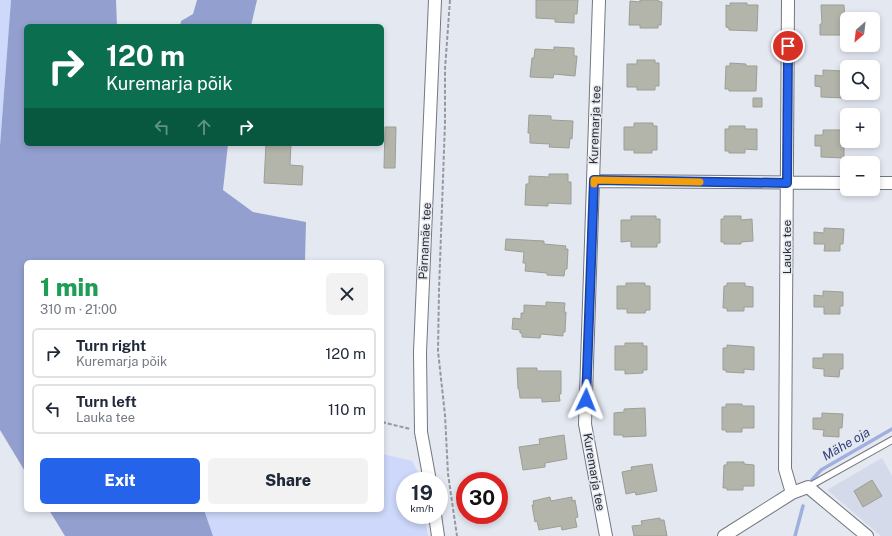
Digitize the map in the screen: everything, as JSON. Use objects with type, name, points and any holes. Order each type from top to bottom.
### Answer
[{"type":"street","name":"Pärnamäe tee","points":[[428,472],[421,432],[420,352],[435,0]]},
{"type":"street","name":"Kuremarja tee","points":[[599,0],[585,424],[606,536]]},
{"type":"street","name":"Lauka tee","points":[[788,0],[785,470],[792,493]]},
{"type":"street","points":[[594,180],[840,183]]},
{"type":"street","points":[[880,183],[892,183]]},
{"type":"street","points":[[724,536],[792,493],[808,487],[867,536]]},
{"type":"street","points":[[436,524],[438,536]]},
{"type":"lane","points":[[808,487],[892,440]]},
{"type":"path","points":[[450,0],[445,69],[445,122],[438,352],[445,415],[448,474],[457,536]]},
{"type":"path","points":[[384,423],[421,432]]},
{"type":"shaded area","points":[[0,0],[11,0],[0,146]]},
{"type":"shaded area","points":[[11,0],[116,0],[117,24],[24,24],[24,146],[228,146],[223,190],[253,212],[306,222],[305,260],[24,260],[24,470],[0,430],[0,146]]},
{"type":"shaded area","points":[[197,0],[257,0],[251,24],[180,24],[181,21],[193,14]]},
{"type":"shaded area","points":[[384,454],[412,461],[418,472],[396,472],[396,524],[426,524],[428,536],[213,536],[205,512],[384,512]]},
{"type":"shaded area","points":[[882,458],[892,476],[892,536],[881,536],[827,490]]},
{"type":"shaded area","points":[[50,512],[205,512],[213,536],[65,536]]},
{"type":"building","points":[[536,0],[578,0],[577,14],[574,14],[574,23],[555,22],[555,19],[536,18]]},
{"type":"building","points":[[640,0],[658,0],[662,2],[661,25],[658,25],[658,28],[640,28],[640,25],[629,25],[630,1],[640,2]]},
{"type":"building","points":[[730,3],[747,3],[747,5],[758,5],[757,31],[729,30],[729,28],[726,27],[726,5],[730,6]]},
{"type":"building","points":[[821,5],[844,5],[844,12],[840,12],[840,35],[820,35],[820,24],[822,24]]},
{"type":"building","points":[[554,47],[574,48],[574,56],[577,56],[575,76],[554,74],[553,78],[530,77],[532,58],[534,58],[535,49],[554,50]]},
{"type":"building","points":[[637,60],[655,60],[655,63],[659,63],[659,86],[655,86],[655,90],[637,90],[637,87],[627,87],[627,64],[637,64]]},
{"type":"building","points":[[730,63],[746,64],[746,66],[757,66],[756,91],[729,91],[729,89],[725,89],[726,66],[730,66]]},
{"type":"building","points":[[823,70],[840,71],[840,98],[821,97],[821,87],[815,86],[815,75],[823,76]]},
{"type":"building","points":[[753,98],[762,98],[762,107],[753,107]]},
{"type":"building","points":[[529,115],[551,116],[551,120],[573,121],[572,139],[570,138],[569,148],[549,147],[550,144],[530,143],[530,133],[528,133]]},
{"type":"building","points":[[634,123],[653,123],[653,126],[657,126],[657,150],[652,150],[652,153],[634,153],[634,150],[624,150],[624,127],[634,127]]},
{"type":"building","points":[[729,126],[745,126],[745,129],[757,129],[757,150],[745,149],[745,153],[729,153],[729,151],[725,151],[725,129],[729,129]]},
{"type":"building","points":[[385,127],[396,127],[395,168],[384,168]]},
{"type":"building","points":[[823,130],[840,130],[840,148],[844,148],[844,156],[840,156],[840,158],[821,157],[821,146],[815,146],[815,135],[823,135]]},
{"type":"building","points":[[266,146],[291,146],[290,165],[303,166],[302,185],[264,183]]},
{"type":"building","points":[[549,174],[568,174],[568,182],[571,182],[571,204],[548,203],[548,206],[525,205],[526,184],[529,184],[529,176],[549,177]]},
{"type":"building","points":[[631,216],[656,216],[656,219],[660,219],[660,243],[657,243],[657,247],[631,247],[631,241],[621,242],[621,220],[631,220]]},
{"type":"building","points":[[724,216],[741,216],[741,220],[752,219],[753,241],[741,242],[741,244],[724,244],[724,242],[721,242],[721,219],[724,219]]},
{"type":"building","points":[[824,228],[844,229],[843,244],[840,244],[840,251],[824,251],[825,244],[814,244],[814,232],[824,233]]},
{"type":"building","points":[[506,239],[544,241],[544,244],[566,246],[565,249],[568,249],[567,269],[565,269],[564,276],[525,271],[526,263],[523,263],[524,252],[505,250]]},
{"type":"building","points":[[626,283],[645,283],[645,286],[650,286],[650,310],[646,310],[645,313],[627,313],[627,309],[617,309],[617,286],[626,286]]},
{"type":"building","points":[[727,283],[745,283],[745,286],[753,287],[753,307],[744,307],[744,311],[727,311],[727,308],[723,308],[724,286],[727,286]]},
{"type":"building","points":[[823,291],[843,292],[843,306],[840,306],[840,314],[824,314],[824,307],[814,307],[814,295],[823,296]]},
{"type":"building","points":[[546,302],[565,303],[565,332],[563,332],[563,336],[541,334],[540,338],[522,337],[520,330],[512,329],[513,318],[521,319],[521,313],[524,313],[524,305],[546,306]]},
{"type":"building","points":[[625,343],[643,343],[643,346],[647,346],[647,370],[643,370],[643,373],[625,374],[625,370],[615,370],[615,346],[625,346]]},
{"type":"building","points":[[727,345],[754,347],[754,370],[744,369],[744,373],[726,372],[726,370],[723,370],[723,348],[727,348]]},
{"type":"building","points":[[823,354],[843,354],[843,369],[840,369],[839,377],[824,376],[824,369],[813,368],[813,358],[823,358]]},
{"type":"building","points":[[517,368],[537,368],[537,371],[561,371],[561,394],[559,394],[560,401],[542,402],[542,398],[520,398]]},
{"type":"building","points":[[726,404],[754,406],[754,428],[742,428],[742,432],[726,432],[726,430],[722,430],[722,407],[726,407]]},
{"type":"building","points":[[645,408],[646,436],[623,437],[623,435],[614,435],[614,413],[624,412],[624,409]]},
{"type":"building","points":[[822,413],[843,414],[842,428],[839,428],[839,437],[823,436],[824,430],[813,429],[813,418],[822,418]]},
{"type":"building","points":[[564,435],[567,459],[545,463],[545,467],[523,470],[519,447],[540,444],[539,439]]},
{"type":"building","points":[[727,462],[744,462],[744,464],[754,465],[754,486],[743,486],[743,490],[727,490],[727,488],[723,488],[724,465],[727,465]]},
{"type":"building","points":[[652,464],[657,491],[636,495],[635,492],[626,494],[622,472],[632,470],[631,467]]},
{"type":"building","points":[[872,480],[882,496],[863,507],[854,491]]},
{"type":"building","points":[[550,497],[551,501],[572,497],[572,501],[575,500],[578,517],[575,518],[577,527],[562,530],[561,526],[539,530],[537,521],[535,522],[532,505],[534,505],[533,501]]},
{"type":"building","points":[[660,518],[660,520],[664,520],[667,536],[634,536],[632,526],[642,525],[641,521]]},
{"type":"waterway","name":"Mähe oja","points":[[812,480],[821,470],[892,429]]},
{"type":"waterway","name":"Mähe oja","points":[[795,536],[803,506]]},
{"type":"slow traffic","points":[[594,184],[594,180],[700,182]]},
{"type":"route","points":[[586,400],[594,180],[787,183],[788,46]]}]
